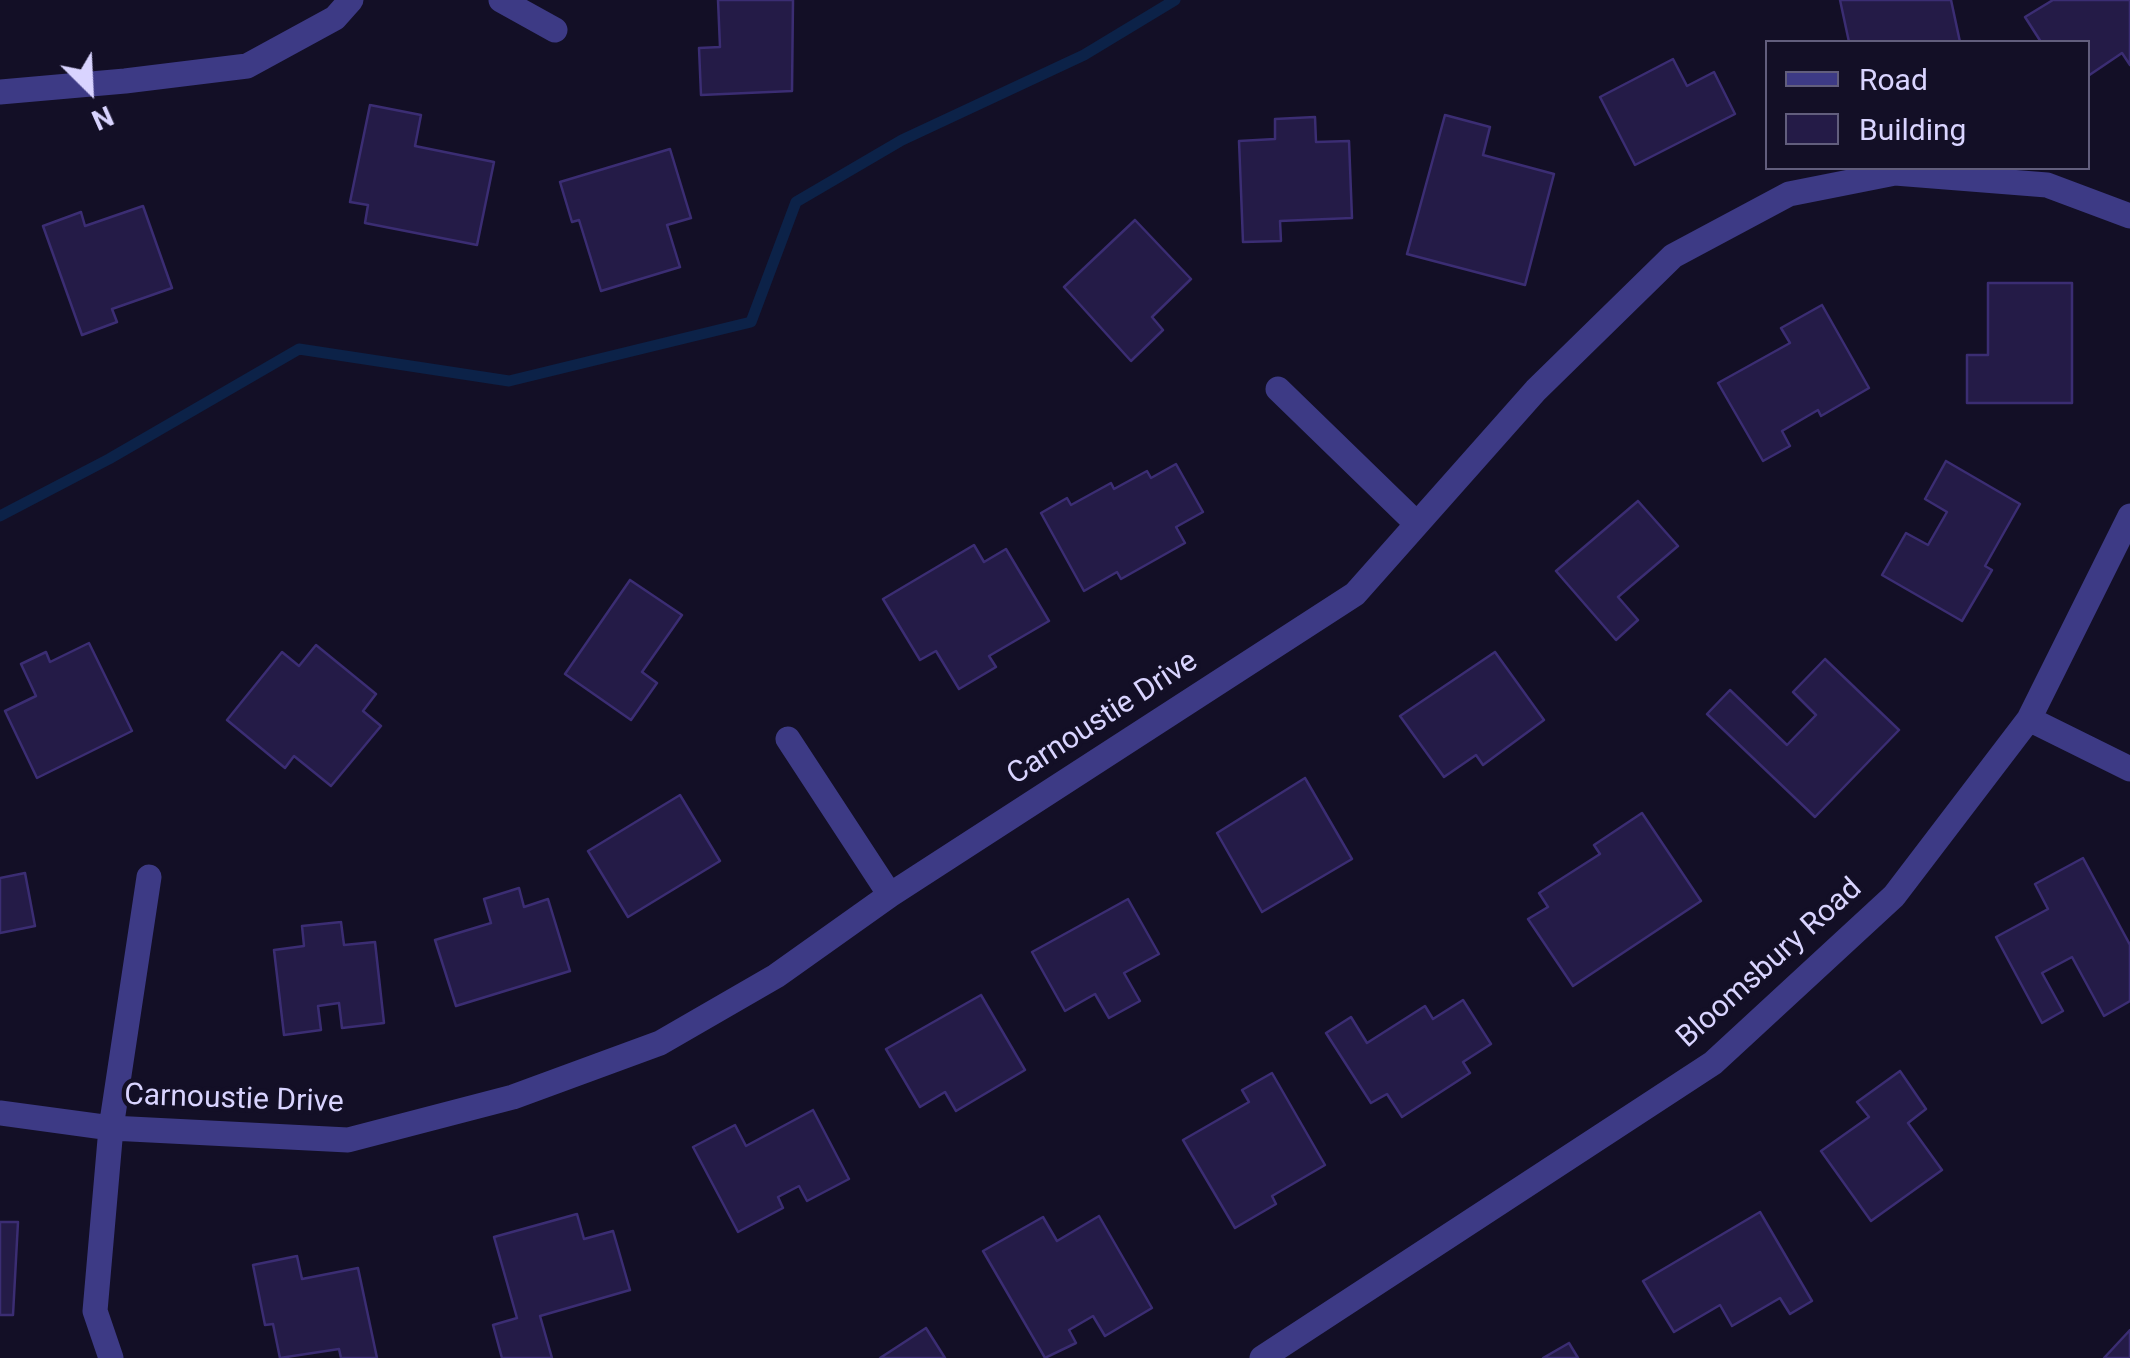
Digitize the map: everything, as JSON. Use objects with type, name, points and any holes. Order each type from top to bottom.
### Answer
[{"type":"street","points":[[0,92],[124,82],[247,66],[335,18],[352,0]]},
{"type":"street","points":[[501,0],[555,30]]},
{"type":"street","name":"Carnoustie Drive","points":[[0,1113],[111,1128],[348,1140],[513,1097],[660,1042],[776,976],[890,895],[1355,594],[1536,390],[1673,256],[1789,194],[1896,173],[2046,186],[2130,216]]},
{"type":"street","points":[[1278,389],[1416,523]]},
{"type":"street","name":"Bloomsbury Road","points":[[1262,1358],[1713,1063],[1894,896],[2029,720],[2130,516]]},
{"type":"street","points":[[2029,720],[2130,769]]},
{"type":"street","points":[[788,739],[890,895]]},
{"type":"street","points":[[111,1358],[95,1310],[111,1128],[149,877]]},
{"type":"building","points":[[718,0],[793,0],[792,91],[701,95],[699,48],[720,47]]},
{"type":"building","points":[[1840,0],[1951,0],[1960,40],[1849,40]]},
{"type":"building","points":[[2053,0],[2130,0],[2130,65],[2122,53],[2090,75],[2090,40],[2040,40],[2025,17]]},
{"type":"building","points":[[1673,59],[1687,86],[1714,72],[1735,114],[1635,165],[1600,97]]},
{"type":"building","points":[[370,105],[421,115],[415,146],[494,162],[477,245],[365,223],[368,205],[350,202]]},
{"type":"building","points":[[1445,115],[1490,127],[1483,155],[1554,174],[1525,285],[1407,254]]},
{"type":"building","points":[[1315,117],[1316,142],[1349,141],[1352,218],[1280,221],[1281,241],[1243,242],[1239,141],[1275,139],[1275,119]]},
{"type":"building","points":[[670,149],[691,218],[667,225],[680,267],[601,291],[579,220],[572,222],[560,182]]},
{"type":"building","points":[[143,206],[172,288],[112,309],[117,322],[82,335],[43,226],[81,212],[85,226]]},
{"type":"building","points":[[1135,220],[1191,279],[1152,317],[1163,330],[1131,361],[1064,287]]},
{"type":"building","points":[[1988,283],[2072,283],[2072,403],[1967,403],[1967,355],[1988,355]]},
{"type":"building","points":[[1822,305],[1869,388],[1821,416],[1818,410],[1782,431],[1790,446],[1763,461],[1718,383],[1790,343],[1781,328]]},
{"type":"building","points":[[1946,461],[2020,504],[1985,566],[1992,570],[1962,621],[1882,575],[1906,533],[1928,545],[1947,512],[1925,499]]},
{"type":"building","points":[[1176,464],[1203,512],[1176,527],[1185,543],[1121,579],[1117,572],[1084,591],[1041,513],[1067,498],[1071,505],[1111,483],[1114,489],[1147,471],[1151,478]]},
{"type":"building","points":[[1638,501],[1678,546],[1618,597],[1638,620],[1616,640],[1556,571]]},
{"type":"building","points":[[974,545],[984,562],[1006,549],[1049,621],[989,656],[996,667],[959,689],[936,651],[920,660],[883,599]]},
{"type":"building","points":[[630,580],[682,615],[642,672],[657,683],[631,720],[565,674]]},
{"type":"building","points":[[89,643],[132,731],[37,778],[5,711],[36,696],[21,664],[46,652],[50,662]]},
{"type":"building","points":[[316,645],[376,694],[363,711],[381,726],[331,786],[294,756],[285,768],[227,720],[282,652],[299,666]]},
{"type":"building","points":[[1495,652],[1544,720],[1483,765],[1476,755],[1444,777],[1400,716]]},
{"type":"building","points":[[1825,659],[1899,730],[1815,817],[1707,714],[1730,690],[1787,745],[1816,715],[1793,692]]},
{"type":"building","points":[[1305,778],[1352,859],[1262,912],[1217,833]]},
{"type":"building","points":[[680,795],[720,861],[628,917],[588,851]]},
{"type":"building","points":[[1642,813],[1701,901],[1573,986],[1528,919],[1548,907],[1539,893],[1600,854],[1594,845]]},
{"type":"building","points":[[2083,858],[2130,945],[2130,1001],[2104,1016],[2072,957],[2042,973],[2063,1011],[2042,1023],[1996,937],[2048,909],[2035,884]]},
{"type":"building","points":[[25,873],[35,926],[0,933],[0,878]]},
{"type":"building","points":[[519,888],[524,907],[548,899],[570,971],[456,1006],[435,940],[491,923],[484,899]]},
{"type":"building","points":[[1128,899],[1159,954],[1124,973],[1140,1001],[1109,1018],[1095,994],[1065,1011],[1032,952]]},
{"type":"building","points":[[341,922],[344,945],[375,942],[384,1023],[342,1028],[339,1003],[318,1006],[321,1030],[284,1035],[274,950],[304,946],[302,926]]},
{"type":"building","points":[[981,995],[1025,1070],[956,1111],[945,1092],[920,1107],[886,1049]]},
{"type":"building","points":[[1463,1000],[1491,1044],[1463,1062],[1470,1073],[1402,1117],[1387,1094],[1371,1103],[1326,1033],[1351,1017],[1367,1043],[1425,1006],[1433,1019]]},
{"type":"building","points":[[1900,1071],[1926,1109],[1908,1123],[1942,1170],[1871,1221],[1821,1151],[1869,1117],[1857,1102]]},
{"type":"building","points":[[1272,1073],[1325,1165],[1272,1196],[1276,1204],[1235,1228],[1183,1140],[1249,1102],[1242,1090]]},
{"type":"building","points":[[813,1110],[849,1179],[807,1201],[799,1186],[778,1197],[783,1208],[738,1232],[693,1147],[735,1125],[746,1146]]},
{"type":"building","points":[[1760,1212],[1812,1301],[1790,1314],[1780,1298],[1732,1326],[1720,1305],[1674,1332],[1643,1281]]},
{"type":"building","points":[[577,1214],[584,1239],[613,1231],[630,1290],[540,1316],[552,1358],[502,1358],[493,1325],[517,1318],[494,1237]]},
{"type":"building","points":[[1099,1216],[1152,1308],[1105,1336],[1093,1316],[1069,1330],[1076,1343],[1045,1358],[983,1251],[1043,1217],[1057,1241]]},
{"type":"building","points":[[0,1222],[18,1222],[13,1315],[0,1315]]},
{"type":"building","points":[[297,1256],[302,1279],[358,1268],[377,1358],[341,1358],[339,1349],[280,1358],[273,1324],[265,1325],[253,1265]]},
{"type":"building","points":[[926,1328],[945,1358],[880,1358]]},
{"type":"building","points":[[2130,1330],[2130,1358],[2104,1358]]},
{"type":"building","points":[[1569,1343],[1578,1358],[1543,1358]]},
{"type":"waterway","points":[[0,516],[109,459],[299,349],[509,381],[751,322],[796,202],[902,140],[1084,55],[1175,0]]}]
